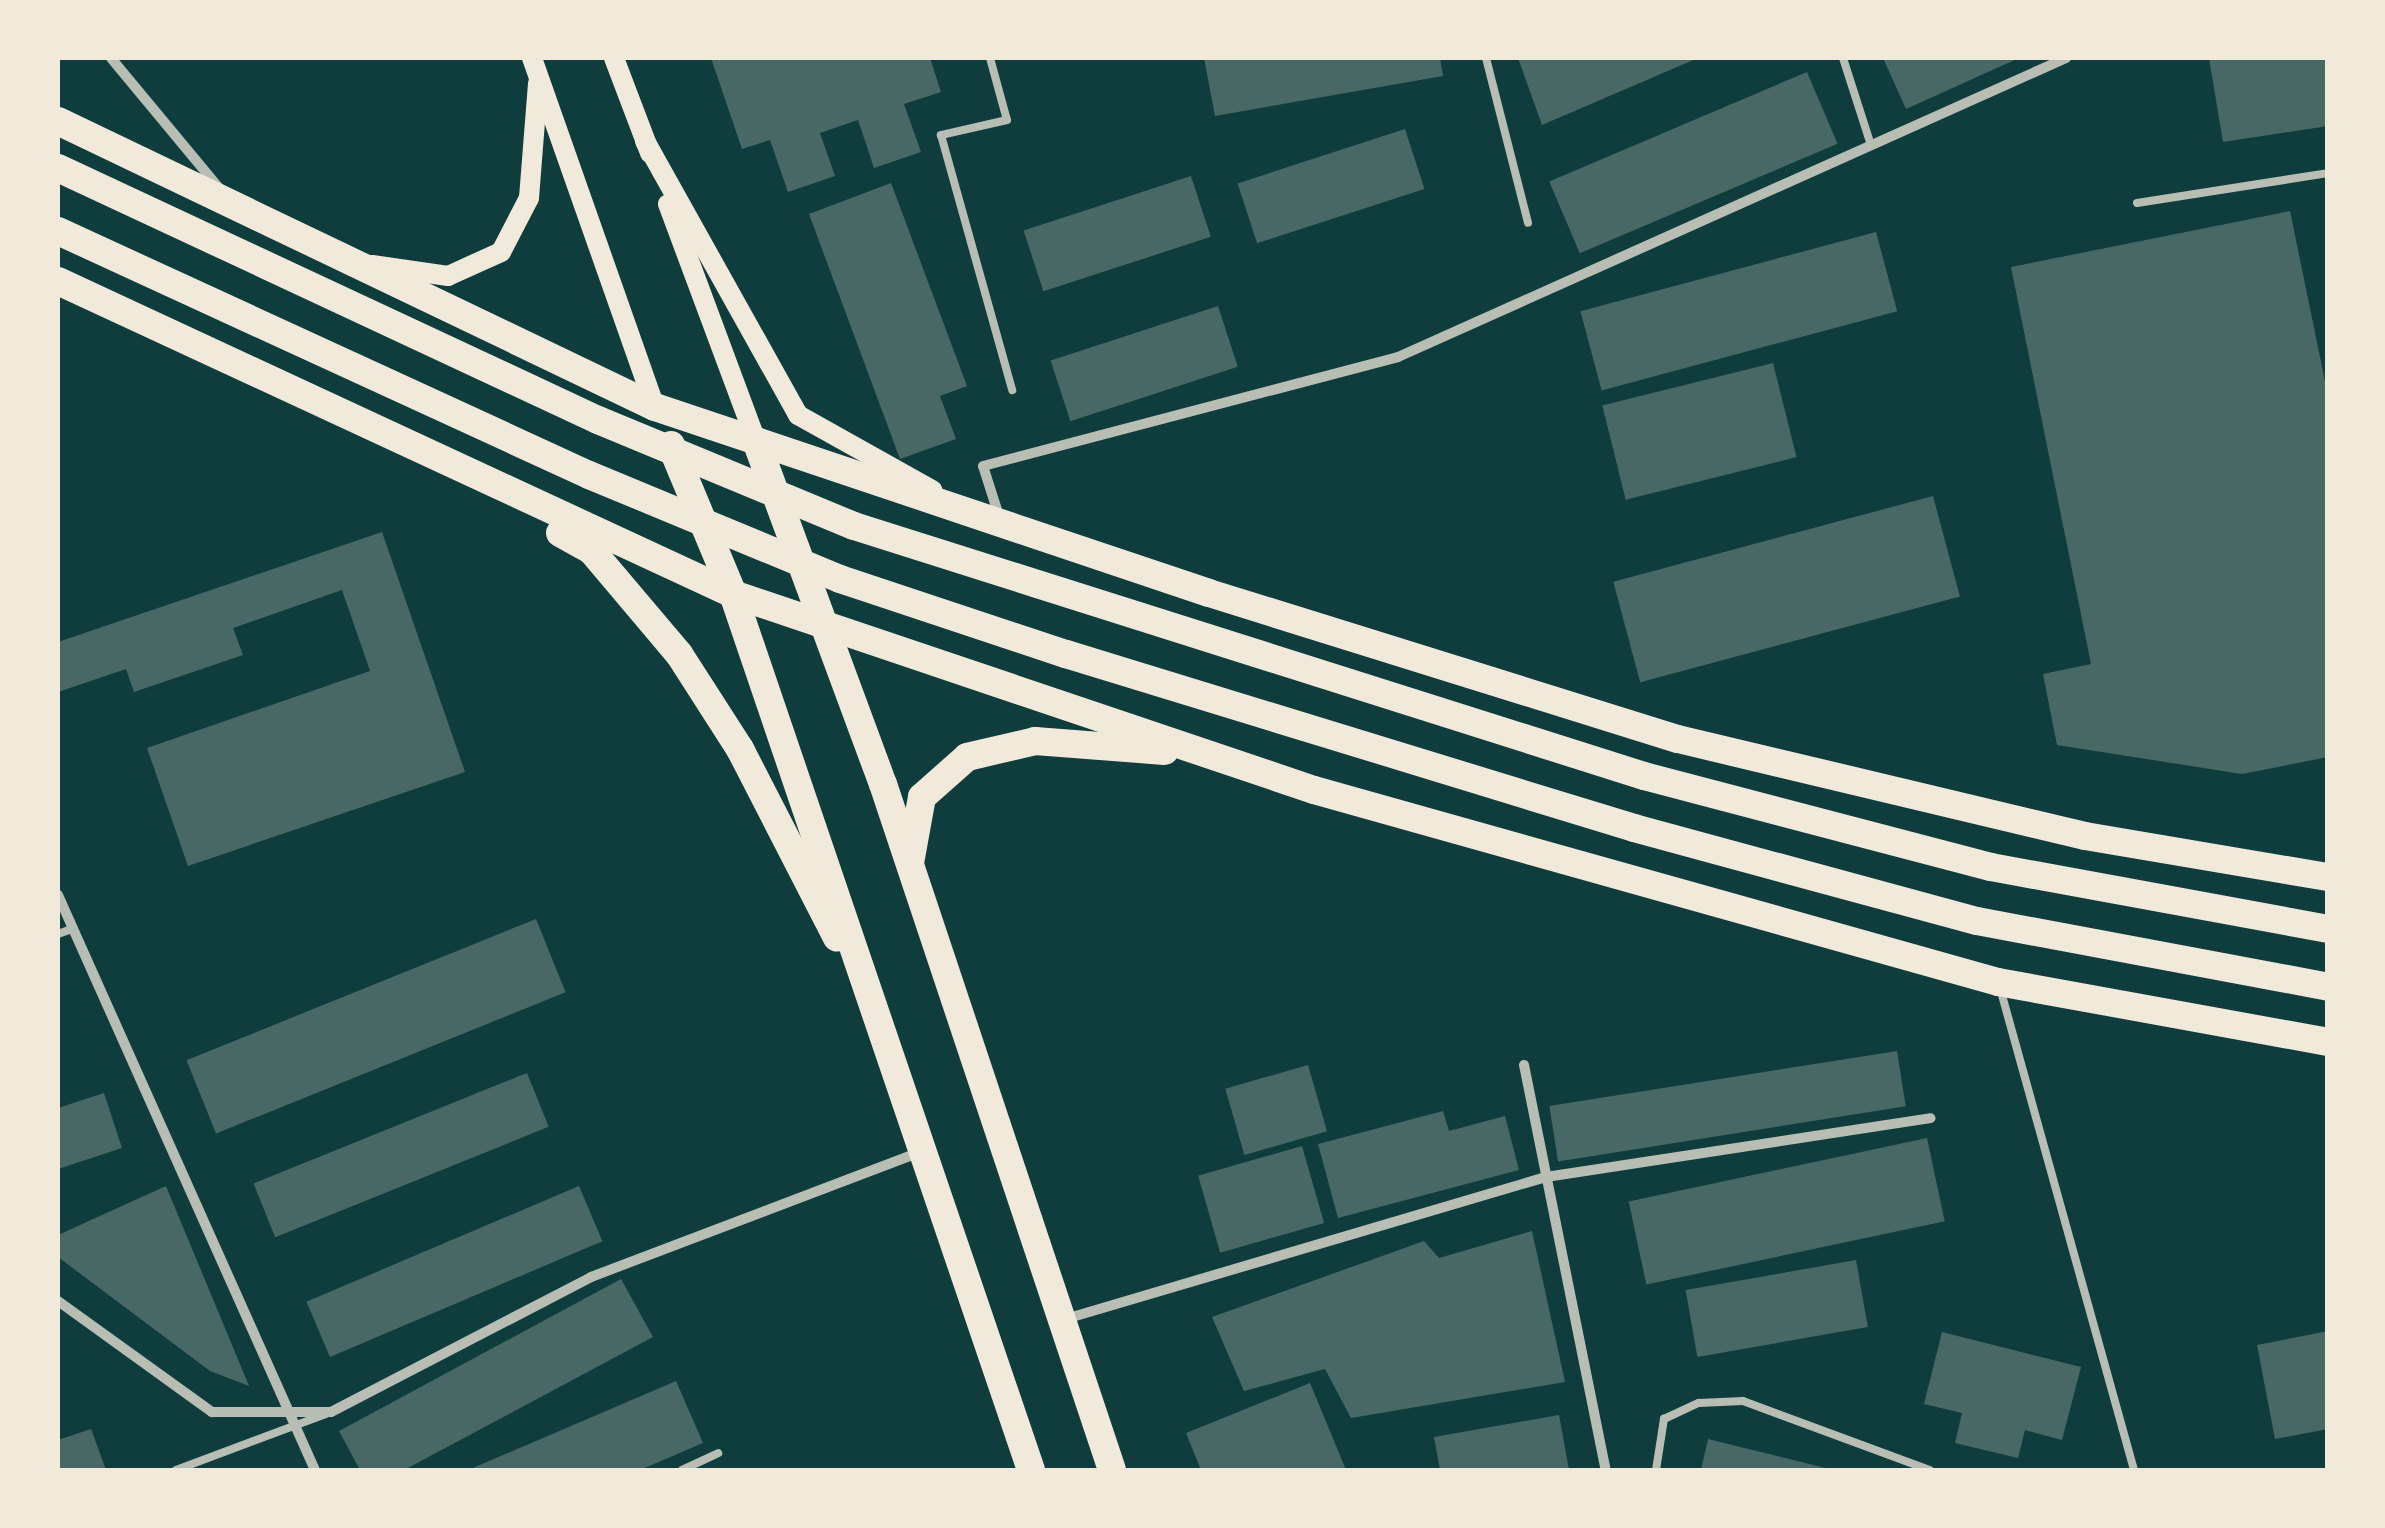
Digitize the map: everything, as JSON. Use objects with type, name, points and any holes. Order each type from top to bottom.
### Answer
[{"type":"highway","points":[[58,121],[654,407],[973,514],[1678,739],[2085,836],[2328,877]]},
{"type":"highway","points":[[58,168],[598,420],[854,526],[1644,776],[1991,868],[2328,929]]},
{"type":"highway","points":[[58,232],[589,475],[840,578],[1009,635],[1634,828],[1977,921],[2328,987]]},
{"type":"highway","points":[[58,281],[733,594],[1204,754],[1998,982],[2328,1042]]},
{"type":"highway","points":[[654,407],[733,594],[926,1150],[1031,1470]]},
{"type":"highway","points":[[384,435],[592,550],[679,654],[740,749],[883,1028]]},
{"type":"highway","points":[[756,441],[910,864],[1112,1470]]},
{"type":"highway","points":[[910,864],[922,797],[967,757],[1035,741],[1204,754]]},
{"type":"main road","points":[[614,58],[756,441]]},
{"type":"main road","points":[[352,262],[448,276],[501,252],[529,198],[536,67]]},
{"type":"main road","points":[[536,67],[654,407]]},
{"type":"main road","points":[[645,141],[798,414],[973,514]]},
{"type":"street","points":[[111,58],[232,204]]},
{"type":"street","points":[[1001,523],[983,466],[1398,357],[2066,58]]},
{"type":"street","points":[[58,896],[315,1470]]},
{"type":"street","points":[[1524,1065],[1606,1470]]},
{"type":"street","points":[[1062,1320],[1546,1177],[1931,1118]]},
{"type":"street","points":[[58,1301],[212,1412],[293,1423],[331,1412],[592,1277],[926,1150]]},
{"type":"lane","points":[[990,58],[1007,120],[941,135],[1012,390]]},
{"type":"lane","points":[[1486,58],[1528,222]]},
{"type":"lane","points":[[1843,58],[1871,145]]},
{"type":"lane","points":[[2137,203],[2328,173]]},
{"type":"lane","points":[[58,934],[72,929]]},
{"type":"lane","points":[[1998,982],[2134,1470]]},
{"type":"lane","points":[[1656,1470],[1664,1418],[1699,1403],[1743,1401],[1891,1465],[1930,1470]]},
{"type":"lane","points":[[176,1470],[293,1423]]},
{"type":"lane","points":[[682,1470],[718,1452]]},
{"type":"building","points":[[711,58],[930,58],[941,92],[904,104],[921,152],[874,168],[858,120],[820,133],[835,176],[788,192],[770,140],[742,149]]},
{"type":"building","points":[[1204,58],[1440,58],[1443,76],[1215,116]]},
{"type":"building","points":[[1518,58],[1698,58],[1542,125]]},
{"type":"building","points":[[1883,58],[2019,58],[1906,109]]},
{"type":"building","points":[[2209,58],[2328,58],[2328,126],[2223,142]]},
{"type":"building","points":[[1807,72],[1837,144],[1580,253],[1549,181]]},
{"type":"building","points":[[1405,129],[1424,189],[1257,243],[1238,183]]},
{"type":"building","points":[[1191,176],[1211,237],[1043,291],[1024,230]]},
{"type":"building","points":[[891,183],[967,386],[940,396],[956,439],[900,459],[809,214]]},
{"type":"building","points":[[2290,211],[2328,396],[2328,757],[2242,774],[2057,745],[2043,674],[2091,664],[2011,267]]},
{"type":"building","points":[[1876,232],[1897,311],[1602,390],[1580,311]]},
{"type":"building","points":[[1218,306],[1238,367],[1070,421],[1051,360]]},
{"type":"building","points":[[1773,363],[1796,457],[1626,500],[1602,406]]},
{"type":"building","points":[[1933,496],[1960,596],[1640,682],[1613,582]]},
{"type":"building","points":[[382,532],[465,772],[188,866],[147,748],[370,671],[342,590],[233,628],[243,655],[134,692],[126,669],[58,692],[58,642]]},
{"type":"building","points":[[536,919],[566,992],[216,1133],[186,1060]]},
{"type":"building","points":[[1897,1051],[1906,1106],[1558,1161],[1549,1106]]},
{"type":"building","points":[[1308,1065],[1327,1131],[1244,1155],[1225,1089]]},
{"type":"building","points":[[527,1073],[549,1127],[275,1237],[253,1184]]},
{"type":"building","points":[[104,1093],[122,1148],[58,1169],[58,1108]]},
{"type":"building","points":[[1443,1111],[1449,1131],[1505,1116],[1519,1170],[1338,1218],[1318,1144]]},
{"type":"building","points":[[1927,1138],[1945,1221],[1646,1285],[1629,1201]]},
{"type":"building","points":[[1302,1146],[1324,1223],[1220,1253],[1198,1176]]},
{"type":"building","points":[[166,1186],[249,1386],[210,1371],[58,1257],[58,1235]]},
{"type":"building","points":[[579,1186],[602,1241],[330,1357],[307,1302]]},
{"type":"building","points":[[1532,1231],[1565,1382],[1351,1418],[1325,1369],[1244,1391],[1212,1317],[1424,1241],[1439,1258]]},
{"type":"building","points":[[1856,1260],[1868,1327],[1697,1357],[1686,1290]]},
{"type":"building","points":[[621,1279],[653,1337],[404,1470],[360,1470],[339,1431]]},
{"type":"building","points":[[2328,1331],[2328,1429],[2275,1439],[2257,1345]]},
{"type":"building","points":[[1942,1332],[2081,1367],[2062,1440],[2025,1430],[2018,1458],[1955,1443],[1962,1413],[1924,1404]]},
{"type":"building","points":[[676,1381],[703,1443],[640,1470],[468,1470]]},
{"type":"building","points":[[1310,1383],[1346,1470],[1201,1470],[1186,1433]]},
{"type":"building","points":[[1559,1415],[1569,1470],[1440,1470],[1434,1437]]},
{"type":"building","points":[[91,1429],[106,1470],[58,1470],[58,1440]]},
{"type":"building","points":[[1708,1439],[1829,1469],[1701,1470]]}]
